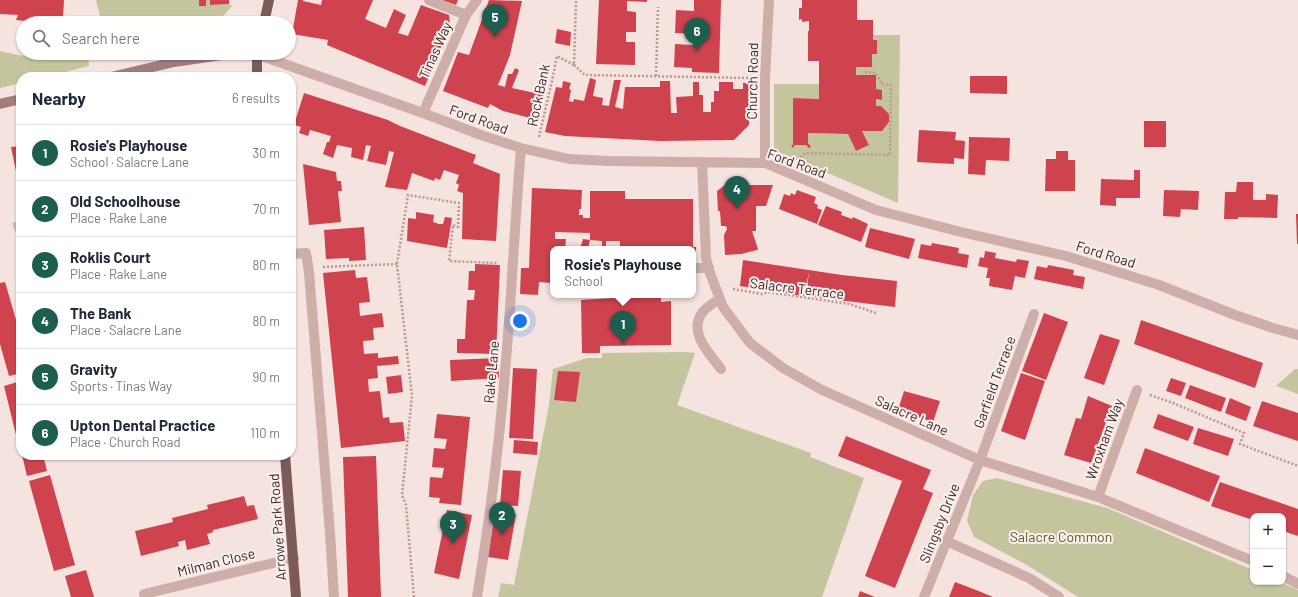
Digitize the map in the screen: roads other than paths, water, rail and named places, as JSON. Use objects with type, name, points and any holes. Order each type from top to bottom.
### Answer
[{"type":"main road","points":[[266,16],[269,0]]},
{"type":"main road","points":[[132,72],[188,60]]},
{"type":"main road","points":[[256,60],[257,72]]},
{"type":"main road","points":[[0,104],[16,100]]},
{"type":"main road","name":"Arrowe Park Road","points":[[285,460],[296,597]]},
{"type":"street","points":[[429,0],[466,15]]},
{"type":"street","name":"Tinas Way","points":[[423,113],[466,15],[477,0]]},
{"type":"street","name":"Church Road","points":[[765,163],[765,78],[769,0]]},
{"type":"street","name":"Ford Road","points":[[273,60],[423,113],[480,135],[521,148],[569,159],[765,163],[876,210],[961,232],[1066,256],[1159,286],[1235,315],[1298,335]]},
{"type":"street","name":"Rake Lane","points":[[477,597],[491,509],[506,360],[521,148]]},
{"type":"street","name":"Salacre Lane","points":[[702,162],[706,258],[722,307],[750,343],[783,368],[822,390],[980,460],[1098,497],[1250,560]]},
{"type":"street","points":[[296,254],[306,253],[330,532],[334,597]]},
{"type":"street","points":[[696,268],[709,268]]},
{"type":"street","points":[[720,299],[702,313],[697,326],[698,337],[721,369]]},
{"type":"street","name":"Garfield Terrace","points":[[980,460],[1034,314]]},
{"type":"street","name":"Wroxham Way","points":[[1098,497],[1137,390]]},
{"type":"street","name":"Slingsby Drive","points":[[924,597],[980,460]]},
{"type":"street","points":[[946,541],[1030,578],[1059,597]]},
{"type":"street","name":"Milman Close","points":[[144,594],[294,558]]},
{"type":"street","points":[[1286,578],[1298,584]]},
{"type":"place","name":"Gravity","points":[[495,37]]},
{"type":"place","name":"Upton Dental Practice","points":[[697,51]]},
{"type":"place","name":"The Bank","points":[[737,209]]},
{"type":"place","name":"Rosie's Playhouse","points":[[623,344]]},
{"type":"place","name":"Old Schoolhouse","points":[[502,535]]},
{"type":"place","name":"Roklis Court","points":[[453,544]]},
{"type":"park label","name":"Salacre Common","points":[[1061,536]]}]
